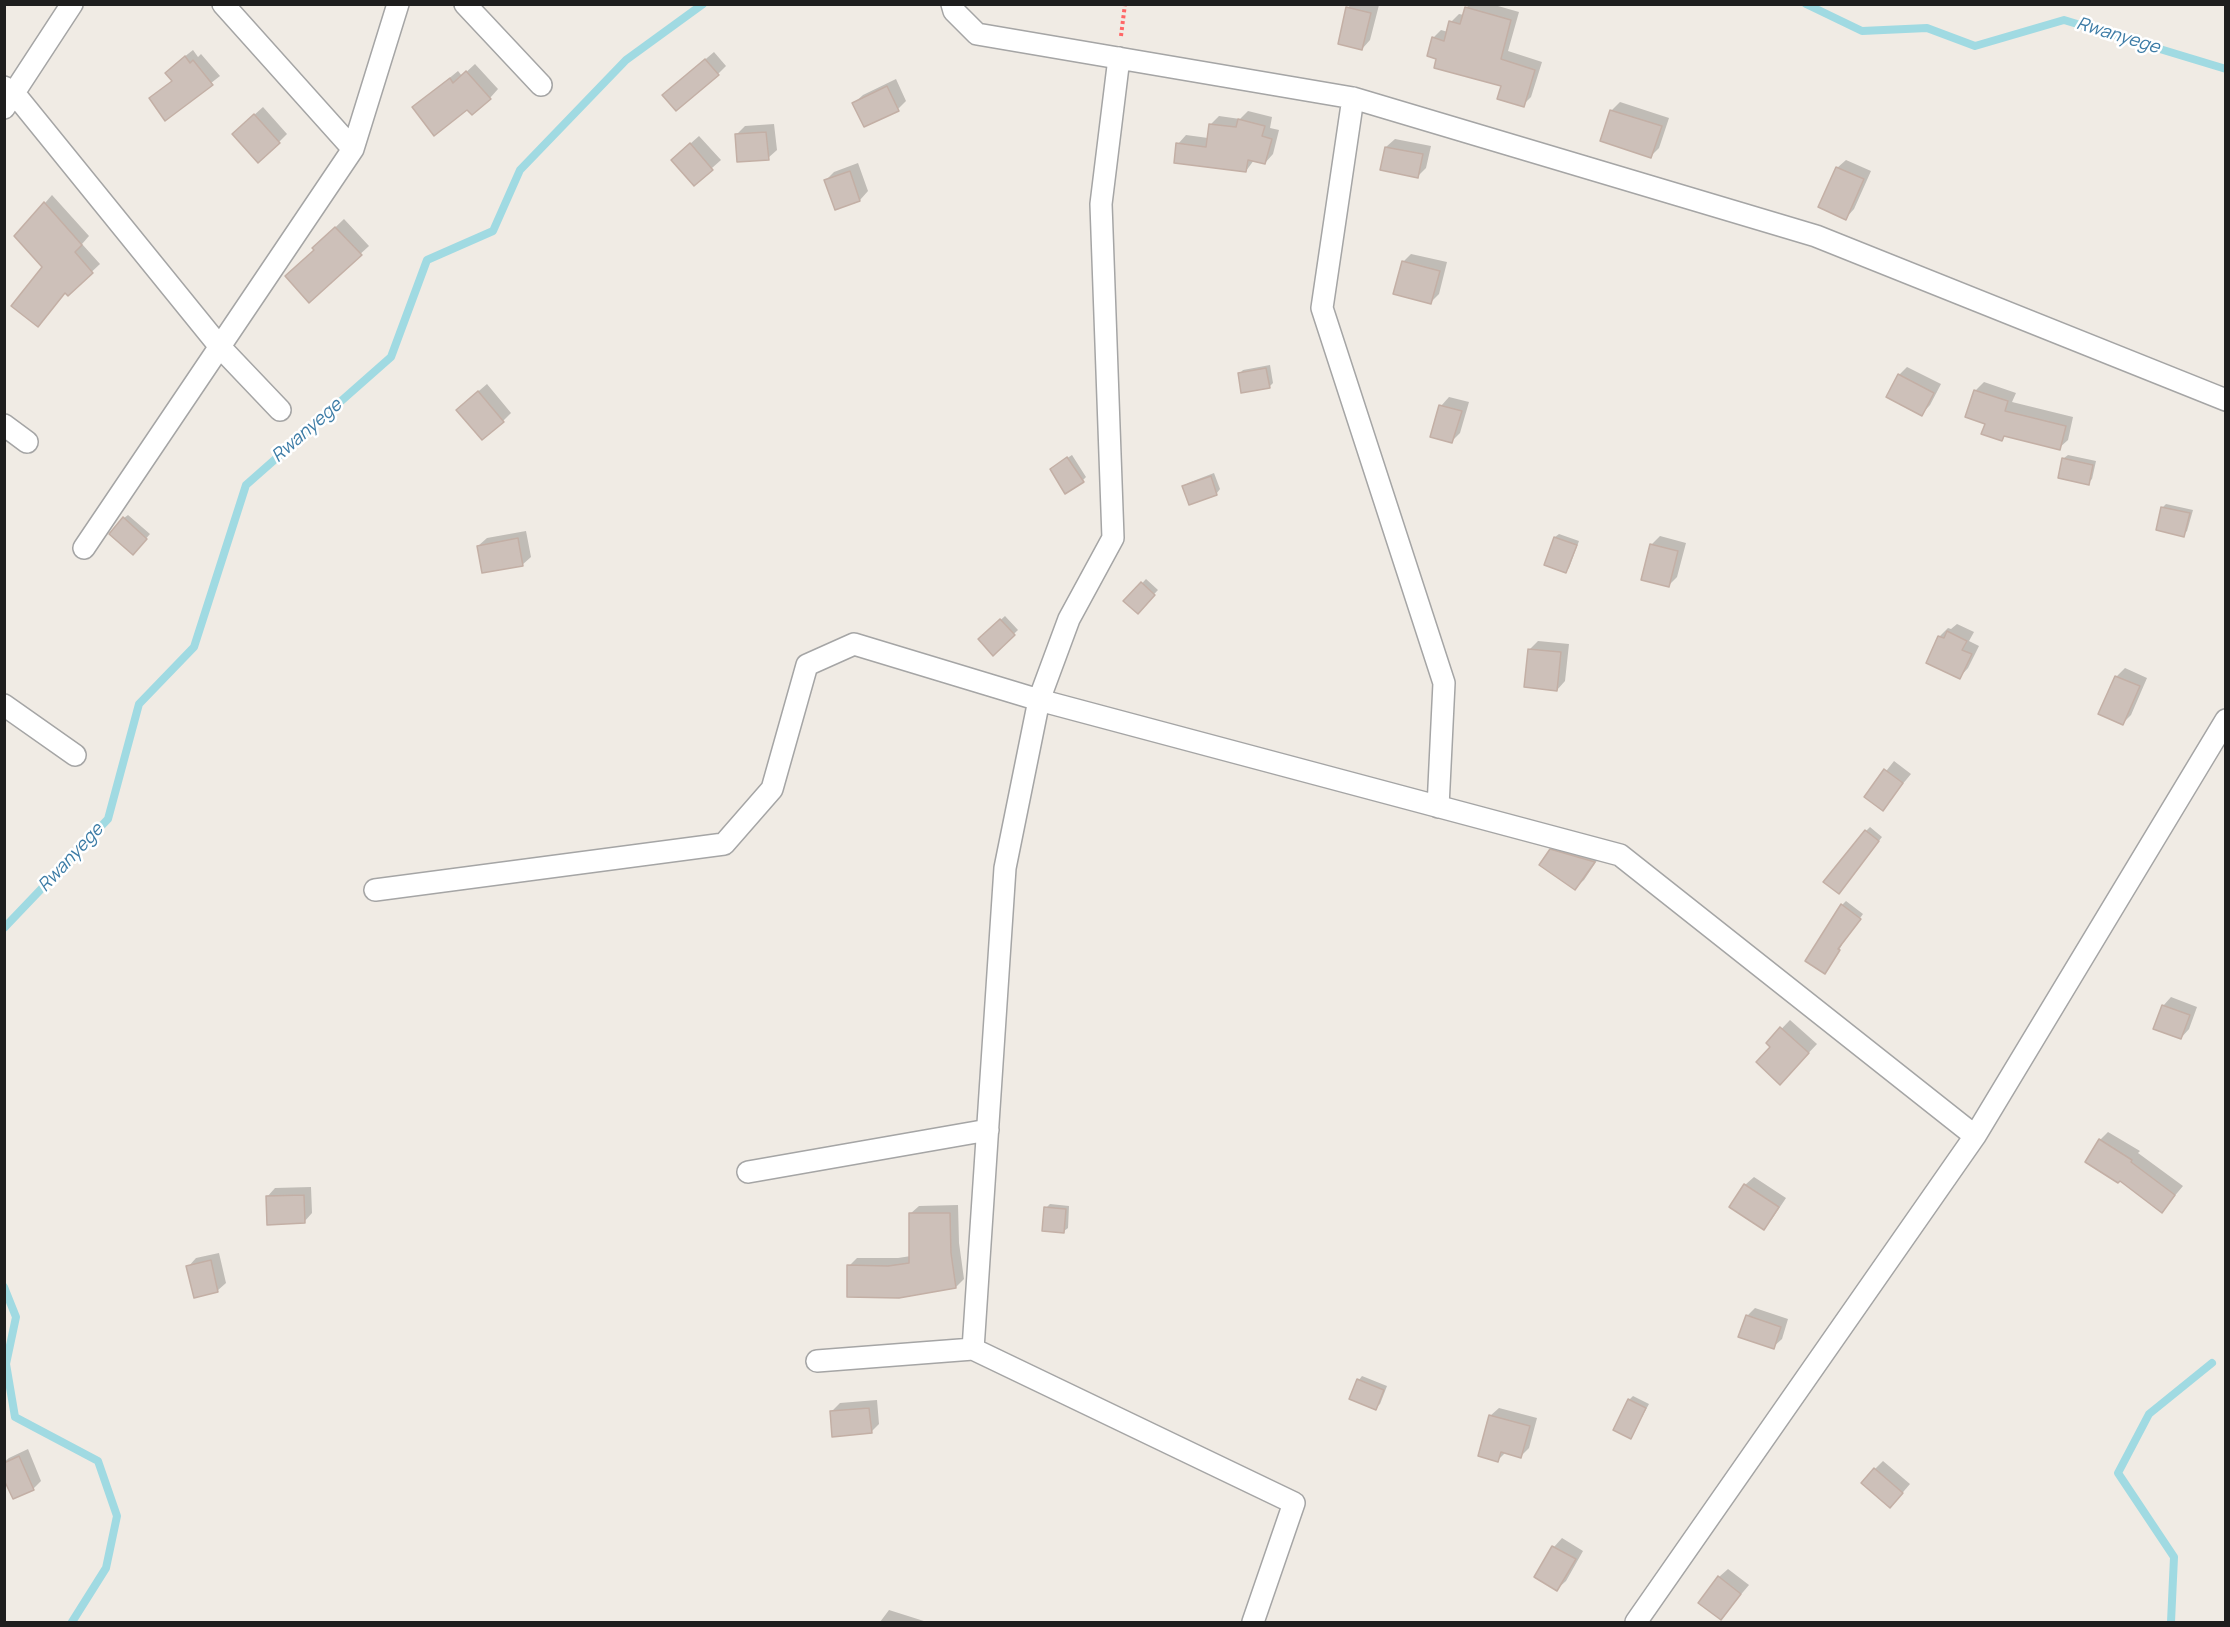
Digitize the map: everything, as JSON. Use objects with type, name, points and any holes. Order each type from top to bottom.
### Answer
[{"type":"street","points":[[72,4],[8,96],[220,346],[280,410]]},
{"type":"street","points":[[223,4],[353,149]]},
{"type":"street","points":[[84,548],[353,149],[398,4]]},
{"type":"street","points":[[465,4],[541,86]]},
{"type":"street","points":[[952,4],[954,12],[978,34],[1353,98],[1816,236],[2226,400]]},
{"type":"street","points":[[973,1349],[1005,868],[1039,700],[1069,619],[1113,538],[1101,204],[1119,58]]},
{"type":"street","points":[[1353,98],[1322,308],[1443,683],[1438,807]]},
{"type":"street","points":[[4,425],[27,442]]},
{"type":"street","points":[[375,890],[724,844],[772,789],[807,665],[854,644],[1039,700],[1620,855],[1975,1136]]},
{"type":"street","points":[[4,705],[75,755]]},
{"type":"street","points":[[1636,1623],[1975,1136],[2226,720]]},
{"type":"street","points":[[748,1172],[988,1130]]},
{"type":"street","points":[[817,1361],[973,1349],[1294,1503],[1253,1623]]},
{"type":"path","points":[[1119,58],[1125,4]]},
{"type":"building","points":[[1346,7],[1371,13],[1362,50],[1338,44]]},
{"type":"building","points":[[1465,7],[1511,20],[1501,59],[1535,70],[1524,107],[1497,99],[1501,86],[1434,68],[1436,59],[1427,56],[1432,37],[1444,41],[1449,21],[1460,24]]},
{"type":"building","points":[[185,56],[190,63],[193,60],[213,85],[165,121],[149,98],[172,81],[165,73]]},
{"type":"building","points":[[705,59],[719,75],[676,111],[662,95]]},
{"type":"building","points":[[466,71],[491,99],[472,115],[467,110],[434,136],[412,107],[450,78],[453,83]]},
{"type":"building","points":[[887,86],[899,111],[864,127],[852,103]]},
{"type":"building","points":[[1610,110],[1662,126],[1651,158],[1600,141]]},
{"type":"building","points":[[254,114],[280,143],[258,163],[232,134]]},
{"type":"building","points":[[1238,119],[1265,126],[1262,136],[1272,139],[1265,164],[1248,160],[1246,172],[1174,163],[1176,143],[1206,147],[1209,124],[1236,127]]},
{"type":"building","points":[[766,132],[769,160],[737,162],[735,134]]},
{"type":"building","points":[[690,143],[713,170],[694,186],[671,160]]},
{"type":"building","points":[[1385,147],[1423,154],[1418,178],[1380,170]]},
{"type":"building","points":[[1836,167],[1864,179],[1846,220],[1818,207]]},
{"type":"building","points":[[850,171],[860,201],[835,210],[824,180]]},
{"type":"building","points":[[44,202],[82,245],[75,252],[93,273],[68,296],[65,293],[38,327],[11,306],[42,267],[14,236]]},
{"type":"building","points":[[335,227],[362,255],[309,303],[285,276]]},
{"type":"building","points":[[1402,261],[1440,271],[1431,304],[1393,294]]},
{"type":"building","points":[[1266,368],[1270,388],[1241,393],[1238,373]]},
{"type":"building","points":[[1898,374],[1934,393],[1922,416],[1886,397]]},
{"type":"building","points":[[1974,390],[2008,401],[2005,411],[2066,426],[2060,450],[2004,436],[2002,441],[1981,434],[1985,424],[1965,417]]},
{"type":"building","points":[[478,391],[504,422],[482,440],[456,410]]},
{"type":"building","points":[[1439,405],[1462,411],[1452,443],[1430,437]]},
{"type":"building","points":[[1067,457],[1084,482],[1065,494],[1050,469]]},
{"type":"building","points":[[2062,458],[2093,465],[2089,485],[2058,478]]},
{"type":"building","points":[[1211,476],[1217,495],[1189,505],[1182,486]]},
{"type":"building","points":[[2161,507],[2190,513],[2184,537],[2156,530]]},
{"type":"building","points":[[123,517],[147,539],[133,555],[109,534]]},
{"type":"building","points":[[1554,537],[1577,545],[1566,573],[1544,565]]},
{"type":"building","points":[[518,538],[523,566],[482,573],[477,546]]},
{"type":"building","points":[[1650,544],[1678,551],[1669,587],[1641,580]]},
{"type":"building","points":[[1141,582],[1155,595],[1138,614],[1123,601]]},
{"type":"building","points":[[1000,619],[1015,635],[993,656],[978,639]]},
{"type":"building","points":[[1947,631],[1967,641],[1962,650],[1972,654],[1960,679],[1926,663],[1938,636],[1944,638]]},
{"type":"building","points":[[1528,649],[1561,652],[1557,691],[1524,687]]},
{"type":"building","points":[[2115,676],[2140,686],[2123,725],[2098,714]]},
{"type":"building","points":[[1884,769],[1903,783],[1883,811],[1864,797]]},
{"type":"building","points":[[1865,830],[1879,841],[1839,894],[1823,882]]},
{"type":"building","points":[[1550,849],[1595,862],[1575,890],[1539,865]]},
{"type":"building","points":[[1841,904],[1861,919],[1838,949],[1840,950],[1825,974],[1805,961]]},
{"type":"building","points":[[2162,1005],[2190,1015],[2181,1039],[2153,1029]]},
{"type":"building","points":[[1780,1027],[1809,1053],[1780,1085],[1756,1062],[1770,1047],[1766,1043]]},
{"type":"building","points":[[2099,1139],[2132,1160],[2131,1162],[2175,1195],[2162,1213],[2120,1181],[2118,1183],[2085,1162]]},
{"type":"building","points":[[1744,1184],[1779,1207],[1764,1230],[1729,1207]]},
{"type":"building","points":[[304,1195],[305,1223],[267,1225],[266,1196]]},
{"type":"building","points":[[1044,1207],[1066,1209],[1064,1233],[1042,1231]]},
{"type":"building","points":[[909,1213],[950,1213],[951,1253],[956,1288],[899,1298],[847,1297],[847,1265],[888,1266],[909,1263]]},
{"type":"building","points":[[211,1260],[218,1292],[194,1298],[186,1266]]},
{"type":"building","points":[[1746,1315],[1781,1327],[1774,1349],[1738,1337]]},
{"type":"building","points":[[1357,1379],[1384,1390],[1376,1410],[1349,1399]]},
{"type":"building","points":[[1628,1399],[1646,1408],[1631,1439],[1613,1430]]},
{"type":"building","points":[[869,1408],[872,1433],[832,1437],[830,1411]]},
{"type":"building","points":[[1489,1415],[1530,1426],[1521,1458],[1501,1452],[1498,1462],[1478,1456]]},
{"type":"building","points":[[19,1456],[34,1490],[13,1499],[4,1480],[4,1463]]},
{"type":"building","points":[[1874,1468],[1903,1493],[1890,1508],[1861,1483]]},
{"type":"building","points":[[1552,1546],[1576,1559],[1557,1591],[1534,1577]]},
{"type":"building","points":[[1718,1576],[1741,1594],[1721,1620],[1698,1603]]},
{"type":"waterway","name":"Rwanyege","points":[[4,928],[108,819],[139,704],[194,647],[246,485],[391,357],[427,260],[493,231],[520,170],[626,60],[703,4]]},
{"type":"waterway","name":"Rwanyege","points":[[1806,4],[1862,31],[1927,28],[1975,46],[2064,20],[2226,69]]},
{"type":"waterway","name":"Rwanyege","points":[[4,1287],[16,1317],[6,1364],[15,1417],[98,1461],[117,1516],[106,1568],[72,1622]]},
{"type":"waterway","points":[[2171,1622],[2174,1557],[2118,1473],[2149,1414],[2212,1363]]}]
